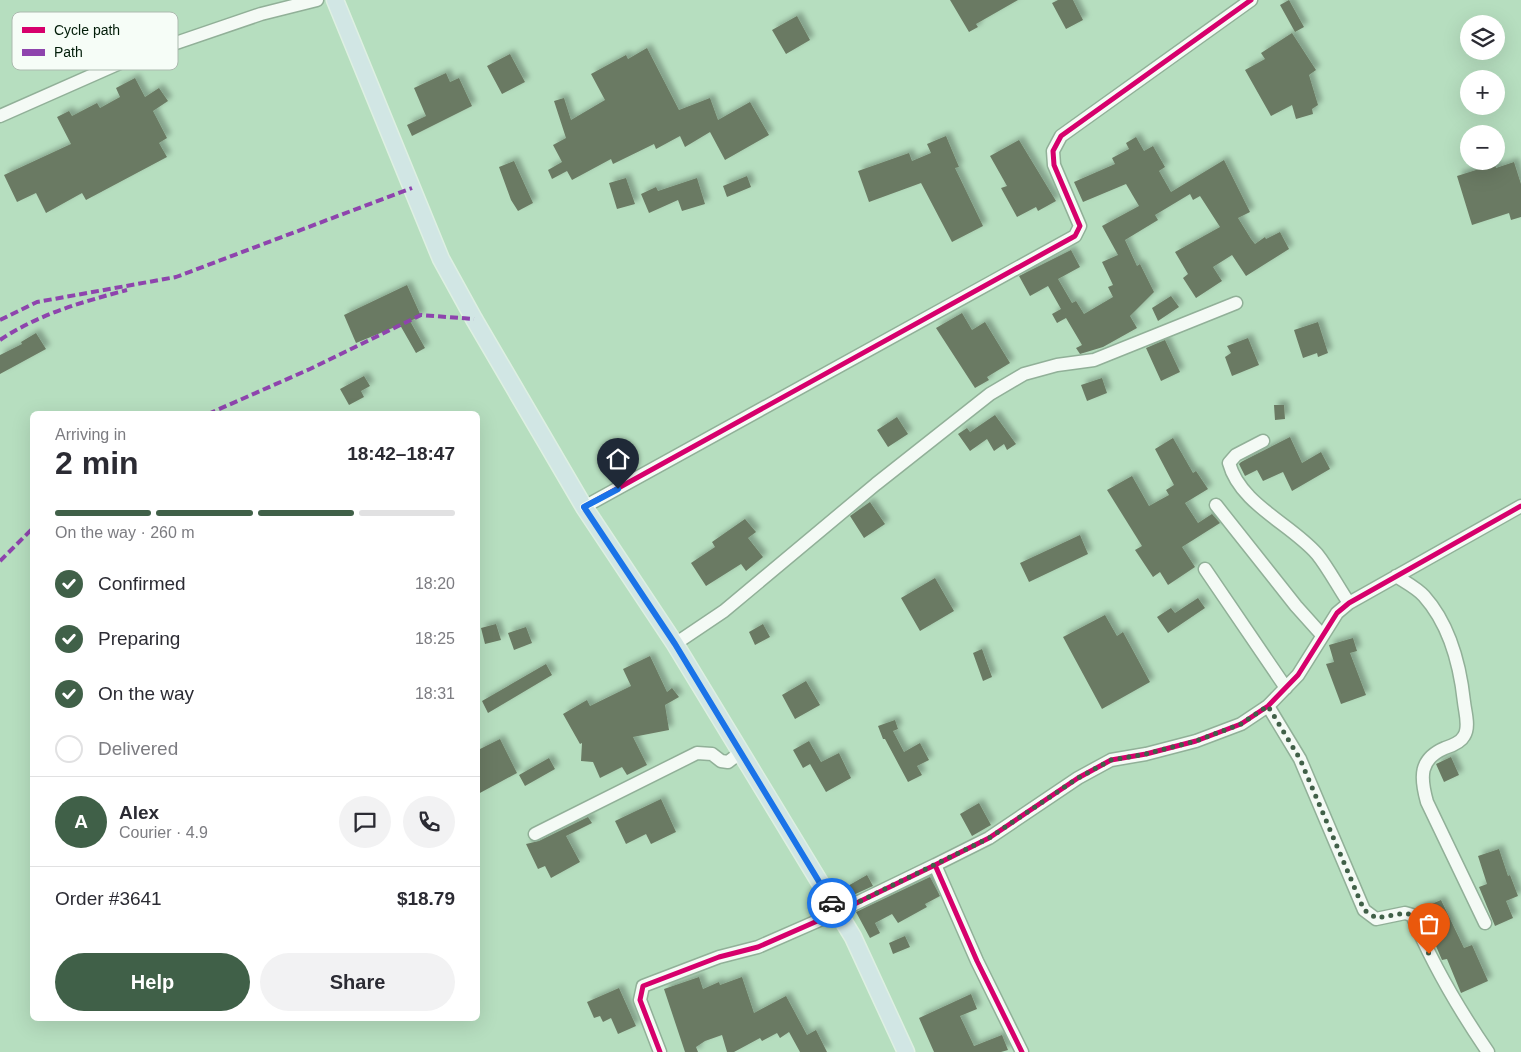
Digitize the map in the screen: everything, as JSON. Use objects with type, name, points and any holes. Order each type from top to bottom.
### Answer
[{"type":"main road","points":[[334,0],[441,259],[584,507],[675,644],[853,937],[906,1052]]},
{"type":"street","points":[[178,42],[261,14],[317,0]]},
{"type":"street","points":[[584,507],[1075,236],[1080,226],[1054,165],[1053,151],[1061,136],[1252,0]]},
{"type":"street","points":[[0,116],[104,70]]},
{"type":"street","points":[[675,644],[724,611],[876,484],[990,394],[1024,374],[1057,364],[1094,360],[1236,303]]},
{"type":"street","points":[[1263,441],[1236,455],[1230,463],[1232,475],[1252,498],[1317,554],[1349,603]]},
{"type":"street","points":[[1216,505],[1296,606],[1322,635]]},
{"type":"street","points":[[660,1052],[640,1000],[643,986],[719,957],[758,947],[838,912],[989,838],[1064,787],[1111,760],[1146,754],[1196,741],[1241,724],[1268,706],[1298,675],[1337,613],[1349,603],[1521,506]]},
{"type":"street","points":[[1205,569],[1286,688]]},
{"type":"street","points":[[1396,576],[1424,595],[1444,626],[1460,670],[1467,725],[1464,737],[1454,745],[1433,753],[1425,765],[1422,784],[1427,802],[1485,923]]},
{"type":"street","points":[[1268,706],[1300,759],[1364,910],[1376,918],[1405,913],[1412,915],[1436,970],[1458,1009],[1488,1052]]},
{"type":"street","points":[[535,834],[697,753],[712,754],[721,762],[728,762],[741,752]]},
{"type":"street","points":[[935,865],[977,961],[1022,1052]]},
{"type":"building","points":[[950,0],[1018,0],[976,24],[978,27],[969,32]]},
{"type":"building","points":[[1058,0],[1073,0],[1083,20],[1066,29],[1052,3]]},
{"type":"building","points":[[1289,0],[1304,27],[1295,32],[1280,5]]},
{"type":"building","points":[[797,16],[810,40],[786,54],[772,30]]},
{"type":"building","points":[[1292,33],[1316,70],[1309,75],[1318,105],[1312,109],[1313,114],[1296,119],[1292,105],[1271,116],[1245,70],[1265,59],[1261,53]]},
{"type":"building","points":[[647,48],[679,110],[710,98],[718,120],[750,102],[769,135],[725,160],[710,132],[685,147],[680,136],[656,149],[654,144],[613,164],[611,159],[572,180],[567,171],[552,179],[548,170],[562,162],[553,145],[566,138],[554,101],[564,98],[571,120],[605,100],[591,74],[626,55],[628,59]]},
{"type":"building","points":[[510,54],[525,82],[502,94],[487,66]]},
{"type":"building","points":[[446,73],[450,82],[459,78],[472,106],[412,136],[407,125],[426,116],[414,88]]},
{"type":"building","points":[[135,78],[145,97],[159,88],[168,101],[153,111],[167,138],[159,143],[167,157],[86,200],[82,193],[46,213],[36,193],[17,202],[4,175],[71,144],[57,117],[69,111],[72,116],[97,103],[100,108],[120,97],[116,88]]},
{"type":"building","points":[[946,136],[959,167],[955,168],[983,226],[952,242],[921,183],[869,202],[858,171],[909,153],[912,161],[931,153],[927,144]]},
{"type":"building","points":[[1136,137],[1144,151],[1153,146],[1165,167],[1159,171],[1171,192],[1224,160],[1250,212],[1238,218],[1251,239],[1255,244],[1265,237],[1266,239],[1280,232],[1289,249],[1246,276],[1232,255],[1213,267],[1222,281],[1196,298],[1183,278],[1188,274],[1175,252],[1220,227],[1200,196],[1193,200],[1190,194],[1155,215],[1158,220],[1125,240],[1137,266],[1140,264],[1154,292],[1130,316],[1137,328],[1103,347],[1080,354],[1076,348],[1082,345],[1066,318],[1057,323],[1052,314],[1061,309],[1048,286],[1030,296],[1019,276],[1071,250],[1080,267],[1058,279],[1072,303],[1076,301],[1084,314],[1113,297],[1108,287],[1113,285],[1102,262],[1118,255],[1102,226],[1139,206],[1126,184],[1083,202],[1074,182],[1115,164],[1112,158],[1129,149],[1126,143]]},
{"type":"building","points":[[1019,140],[1056,201],[1038,211],[1036,207],[1017,217],[1001,188],[1007,186],[990,156]]},
{"type":"building","points":[[514,161],[533,203],[518,211],[511,200],[499,167]]},
{"type":"building","points":[[1514,162],[1521,184],[1521,217],[1511,220],[1509,213],[1472,225],[1457,176],[1476,170],[1505,170],[1505,165]]},
{"type":"building","points":[[747,176],[751,187],[727,197],[723,186]]},
{"type":"building","points":[[626,178],[635,204],[617,209],[609,183]]},
{"type":"building","points":[[697,178],[705,204],[682,211],[678,200],[649,213],[641,194],[656,187],[658,191]]},
{"type":"building","points":[[407,285],[421,316],[410,321],[425,348],[416,353],[400,325],[356,343],[344,315]]},
{"type":"building","points":[[1171,296],[1179,307],[1158,321],[1152,308]]},
{"type":"building","points":[[962,313],[972,330],[985,322],[1010,363],[987,377],[989,380],[975,388],[936,328]]},
{"type":"building","points":[[1318,322],[1328,353],[1318,357],[1317,353],[1303,358],[1294,330]]},
{"type":"building","points":[[36,333],[46,349],[0,374],[0,355],[22,344],[21,342]]},
{"type":"building","points":[[1248,338],[1259,365],[1232,376],[1225,357],[1231,353],[1227,346]]},
{"type":"building","points":[[1165,340],[1180,372],[1161,381],[1146,348]]},
{"type":"building","points":[[364,376],[370,386],[361,391],[364,397],[349,405],[340,389]]},
{"type":"building","points":[[1102,378],[1107,393],[1087,401],[1081,385]]},
{"type":"building","points":[[1274,405],[1284,405],[1285,419],[1275,420]]},
{"type":"building","points":[[995,415],[1016,444],[1007,450],[1004,444],[994,451],[987,439],[970,451],[958,434],[967,428],[970,432]]},
{"type":"building","points":[[897,417],[908,434],[888,447],[877,430]]},
{"type":"building","points":[[1290,437],[1302,463],[1321,452],[1330,469],[1292,491],[1283,472],[1263,481],[1257,470],[1245,476],[1239,464],[1241,462]]},
{"type":"building","points":[[1173,438],[1193,473],[1196,471],[1208,489],[1185,503],[1198,523],[1212,514],[1220,523],[1182,547],[1195,567],[1168,585],[1160,572],[1153,577],[1135,550],[1142,546],[1107,490],[1132,476],[1149,506],[1169,495],[1166,490],[1174,485],[1155,449]]},
{"type":"building","points":[[870,502],[885,524],[864,538],[850,516]]},
{"type":"building","points":[[745,519],[756,532],[748,538],[763,557],[746,571],[741,564],[706,586],[691,563],[715,547],[712,542]]},
{"type":"building","points":[[1080,535],[1088,554],[1029,582],[1020,563]]},
{"type":"building","points":[[935,578],[954,611],[920,631],[901,598]]},
{"type":"building","points":[[1198,598],[1205,608],[1168,633],[1157,617],[1171,608],[1175,613]]},
{"type":"building","points":[[1105,615],[1117,636],[1123,632],[1150,682],[1102,709],[1063,637]]},
{"type":"building","points":[[496,624],[501,640],[485,644],[481,628]]},
{"type":"building","points":[[763,624],[770,637],[755,645],[749,632]]},
{"type":"building","points":[[526,627],[532,643],[514,650],[508,633]]},
{"type":"building","points":[[1353,638],[1357,651],[1350,653],[1366,695],[1341,704],[1326,664],[1334,662],[1329,645]]},
{"type":"building","points":[[982,649],[992,677],[983,681],[973,653]]},
{"type":"building","points":[[650,656],[667,692],[672,688],[679,697],[665,705],[669,730],[633,737],[647,765],[627,775],[622,767],[600,778],[593,762],[581,761],[582,743],[580,744],[563,714],[587,700],[590,706],[631,686],[623,669]]},
{"type":"building","points":[[546,664],[552,675],[488,713],[482,701]]},
{"type":"building","points":[[806,681],[820,705],[795,719],[782,695]]},
{"type":"building","points":[[895,720],[898,729],[893,731],[904,752],[920,743],[929,760],[917,766],[922,775],[908,782],[885,739],[883,739],[878,726]]},
{"type":"building","points":[[500,739],[517,773],[480,793],[480,749]]},
{"type":"building","points":[[809,741],[821,762],[839,753],[851,778],[826,792],[810,764],[803,768],[793,750]]},
{"type":"building","points":[[1451,757],[1459,775],[1444,782],[1436,764]]},
{"type":"building","points":[[549,758],[555,769],[525,786],[519,775]]},
{"type":"building","points":[[661,799],[676,832],[651,844],[646,834],[626,844],[615,821]]},
{"type":"building","points":[[979,803],[991,825],[972,836],[960,814]]},
{"type":"building","points":[[588,817],[592,823],[566,836],[580,862],[551,878],[545,866],[538,869],[526,844],[539,841]]},
{"type":"building","points":[[1499,849],[1508,876],[1510,875],[1518,896],[1506,901],[1513,918],[1495,926],[1479,887],[1487,884],[1478,856]]},
{"type":"building","points":[[867,875],[873,886],[851,896],[846,887]]},
{"type":"building","points":[[930,877],[940,896],[925,904],[927,907],[898,923],[892,914],[875,923],[880,933],[870,938],[856,912]]},
{"type":"building","points":[[1441,900],[1464,948],[1472,945],[1488,981],[1461,993],[1447,959],[1442,960],[1420,909]]},
{"type":"building","points":[[905,936],[910,947],[893,954],[889,943]]},
{"type":"building","points":[[699,977],[703,989],[719,982],[720,985],[742,977],[754,1013],[786,996],[807,1035],[816,1030],[827,1052],[800,1052],[789,1032],[780,1038],[777,1033],[762,1041],[760,1038],[734,1052],[727,1052],[722,1035],[705,1041],[696,1047],[698,1052],[685,1052],[664,989]]},
{"type":"building","points":[[619,988],[636,1026],[618,1034],[611,1018],[603,1022],[600,1016],[594,1018],[587,1002]]},
{"type":"building","points":[[971,994],[977,1009],[960,1016],[974,1046],[1002,1035],[1008,1050],[1001,1052],[934,1052],[919,1018]]},
{"type":"marked path","points":[[0,320],[37,302],[176,277],[412,188]]},
{"type":"marked path","points":[[0,340],[45,316],[77,304],[127,290]]},
{"type":"marked path","points":[[215,411],[310,369],[421,315],[474,319]]},
{"type":"marked path","points":[[0,561],[30,531]]},
{"type":"cycle path","points":[[584,507],[1075,236],[1080,226],[1054,165],[1053,151],[1061,136],[1251,0]]},
{"type":"cycle path","points":[[935,865],[989,838],[1078,778],[1111,760],[1146,754],[1196,741],[1241,724],[1268,706],[1298,675],[1337,613],[1349,603],[1521,506]]},
{"type":"cycle path","points":[[660,1052],[640,1000],[643,986],[719,957],[758,947],[838,912],[935,865],[977,961],[1022,1052]]},
{"type":"way so far","points":[[832,903],[838,912],[989,838],[1078,778],[1111,760],[1146,754],[1196,741],[1241,724],[1268,706],[1300,759],[1364,910],[1376,918],[1405,913],[1412,915],[1429,954]]},
{"type":"route","points":[[618,489],[584,507],[675,644],[832,903]]}]
